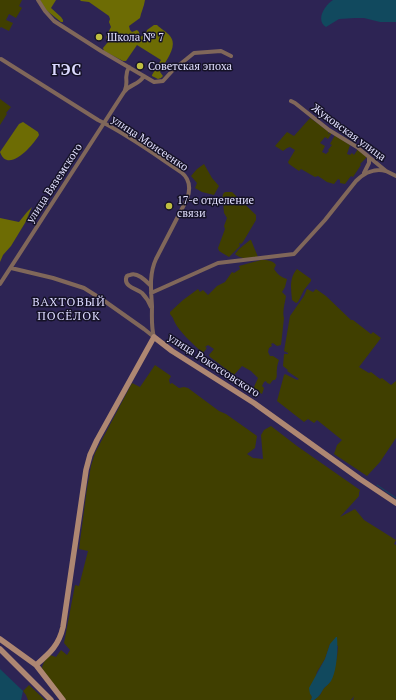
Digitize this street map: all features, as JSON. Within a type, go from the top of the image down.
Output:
[{"type":"street","points":[[38,0],[45,12],[54,21],[154,82],[163,81],[194,54],[221,51],[231,56]]},
{"type":"street","name":"улица Моисеенко","points":[[1,59],[126,136],[184,174],[187,179],[189,184],[187,198],[155,262],[152,272],[152,326],[154,337]]},
{"type":"street","points":[[124,92],[127,86],[126,74],[129,67]]},
{"type":"street","points":[[124,92],[129,87],[140,82],[144,76]]},
{"type":"street","points":[[126,80],[135,84]]},
{"type":"street","name":"улица Вяземского","points":[[0,284],[124,92]]},
{"type":"street","name":"Жуковская улица","points":[[291,101],[329,130],[357,147],[376,161],[386,171],[396,176]]},
{"type":"street","points":[[362,176],[370,163],[369,157]]},
{"type":"street","points":[[152,293],[218,263],[281,255],[293,255],[331,213],[356,181],[368,172],[381,170],[386,171]]},
{"type":"street","name":"улица Рокоссовского","points":[[10,268],[84,288],[115,308],[172,351],[254,403],[396,503]]},
{"type":"street","points":[[151,286],[134,274],[128,275],[126,278],[127,285],[142,294],[152,308]]},
{"type":"street","points":[[36,665],[56,645],[63,626],[83,489],[90,455],[103,428],[154,337]]},
{"type":"street","points":[[0,639],[36,665],[63,700]]},
{"type":"street","points":[[0,649],[52,700]]},
{"type":"shaded area","points":[[0,0],[22,0],[19,6],[22,8],[16,18],[9,14],[6,20],[13,23],[9,31],[1,27],[0,28]]},
{"type":"shaded area","points":[[40,0],[56,0],[51,8],[61,17],[63,22],[46,10]]},
{"type":"shaded area","points":[[80,0],[145,0],[140,18],[129,26],[132,32],[137,30],[139,32],[140,37],[146,34],[147,30],[154,25],[157,25],[170,36],[173,45],[172,50],[160,72],[163,76],[158,79],[152,76],[161,60],[137,45],[126,61],[123,61],[104,51],[103,48],[108,42],[106,37],[111,27],[109,16],[89,2]]},
{"type":"shaded area","points":[[0,99],[11,107],[0,125]]},
{"type":"shaded area","points":[[310,118],[329,131],[328,134],[331,132],[332,133],[328,139],[325,137],[320,143],[325,146],[322,152],[326,154],[329,151],[328,150],[332,145],[330,144],[335,135],[350,145],[347,154],[350,155],[352,153],[354,155],[358,149],[367,157],[360,164],[361,165],[353,177],[351,176],[345,184],[340,183],[340,180],[338,179],[334,184],[327,182],[318,176],[315,177],[301,169],[299,171],[288,162],[295,150],[290,147],[283,151],[275,146],[287,132],[294,136]]},
{"type":"shaded area","points":[[23,122],[38,132],[39,135],[21,156],[9,160],[4,158],[0,152],[19,124]]},
{"type":"shaded area","points":[[204,164],[212,178],[219,186],[214,195],[202,192],[195,188],[197,183],[191,176]]},
{"type":"shaded area","points":[[225,192],[232,192],[256,215],[256,220],[243,242],[241,244],[239,243],[240,246],[229,257],[219,251],[218,248],[225,229],[224,226],[227,218],[224,213],[222,199]]},
{"type":"shaded area","points":[[32,207],[25,223],[11,246],[3,255],[0,262],[0,218],[19,222]]},
{"type":"shaded area","points":[[250,240],[258,257],[243,258],[237,256],[235,254],[239,249]]},
{"type":"shaded area","points":[[261,260],[273,262],[276,265],[274,269],[277,273],[281,277],[287,279],[282,292],[286,296],[283,310],[284,318],[281,345],[277,346],[273,343],[271,344],[272,346],[269,348],[268,352],[270,356],[273,356],[279,360],[276,377],[270,384],[266,381],[264,382],[262,386],[264,388],[262,394],[253,389],[258,378],[251,371],[242,366],[234,375],[210,357],[209,355],[214,349],[208,345],[205,347],[207,348],[203,353],[195,346],[181,332],[170,314],[170,312],[183,300],[198,289],[200,292],[203,290],[208,295],[217,286],[225,282],[232,272],[234,273],[240,269],[239,266]]},
{"type":"shaded area","points":[[297,269],[311,279],[311,281],[296,303],[292,300],[291,284],[294,272]]},
{"type":"shaded area","points":[[307,289],[313,292],[316,289],[326,296],[351,320],[371,334],[373,332],[381,338],[359,367],[369,373],[371,372],[380,379],[382,378],[391,385],[396,381],[396,438],[380,462],[367,476],[334,454],[337,445],[342,440],[317,420],[314,423],[308,419],[304,422],[277,401],[285,374],[297,380],[299,379],[287,371],[288,370],[283,366],[284,354],[288,354],[284,351],[290,316]]},
{"type":"shaded area","points":[[155,365],[171,376],[169,380],[170,384],[172,383],[179,388],[188,388],[257,436],[255,448],[247,454],[253,458],[263,459],[261,435],[264,430],[271,426],[360,490],[359,496],[340,517],[355,509],[364,520],[396,540],[394,544],[396,545],[396,700],[353,700],[354,696],[351,700],[314,700],[330,682],[337,657],[338,646],[330,644],[325,659],[317,672],[311,700],[66,700],[43,672],[42,667],[44,662],[50,655],[56,657],[61,650],[67,655],[70,650],[64,643],[75,585],[79,586],[88,551],[79,549],[87,488],[95,453],[132,383],[140,387]]},
{"type":"shaded area","points":[[29,685],[45,700],[28,700],[23,691]]},
{"type":"water","points":[[333,0],[396,0],[396,22],[380,22],[364,18],[339,19],[326,27],[321,21],[322,13],[327,5]]},
{"type":"water","points":[[336,637],[337,653],[333,677],[319,696],[314,700],[311,700],[312,697],[309,688],[325,659],[330,644]]},
{"type":"water","points":[[0,669],[23,691],[21,700],[0,700]]},
{"type":"waterway","points":[[377,485],[396,498]]},
{"type":"place","name":"Школа № 7","points":[[99,37]]},
{"type":"place","name":"Советская эпоха","points":[[140,66]]},
{"type":"place","name":"17-е отделение связи","points":[[169,206]]},
{"type":"district","name":"ГЭС","points":[[67,69]]},
{"type":"district","name":"ВАХТОВЫЙ ПОСЁЛОК","points":[[69,308]]}]
